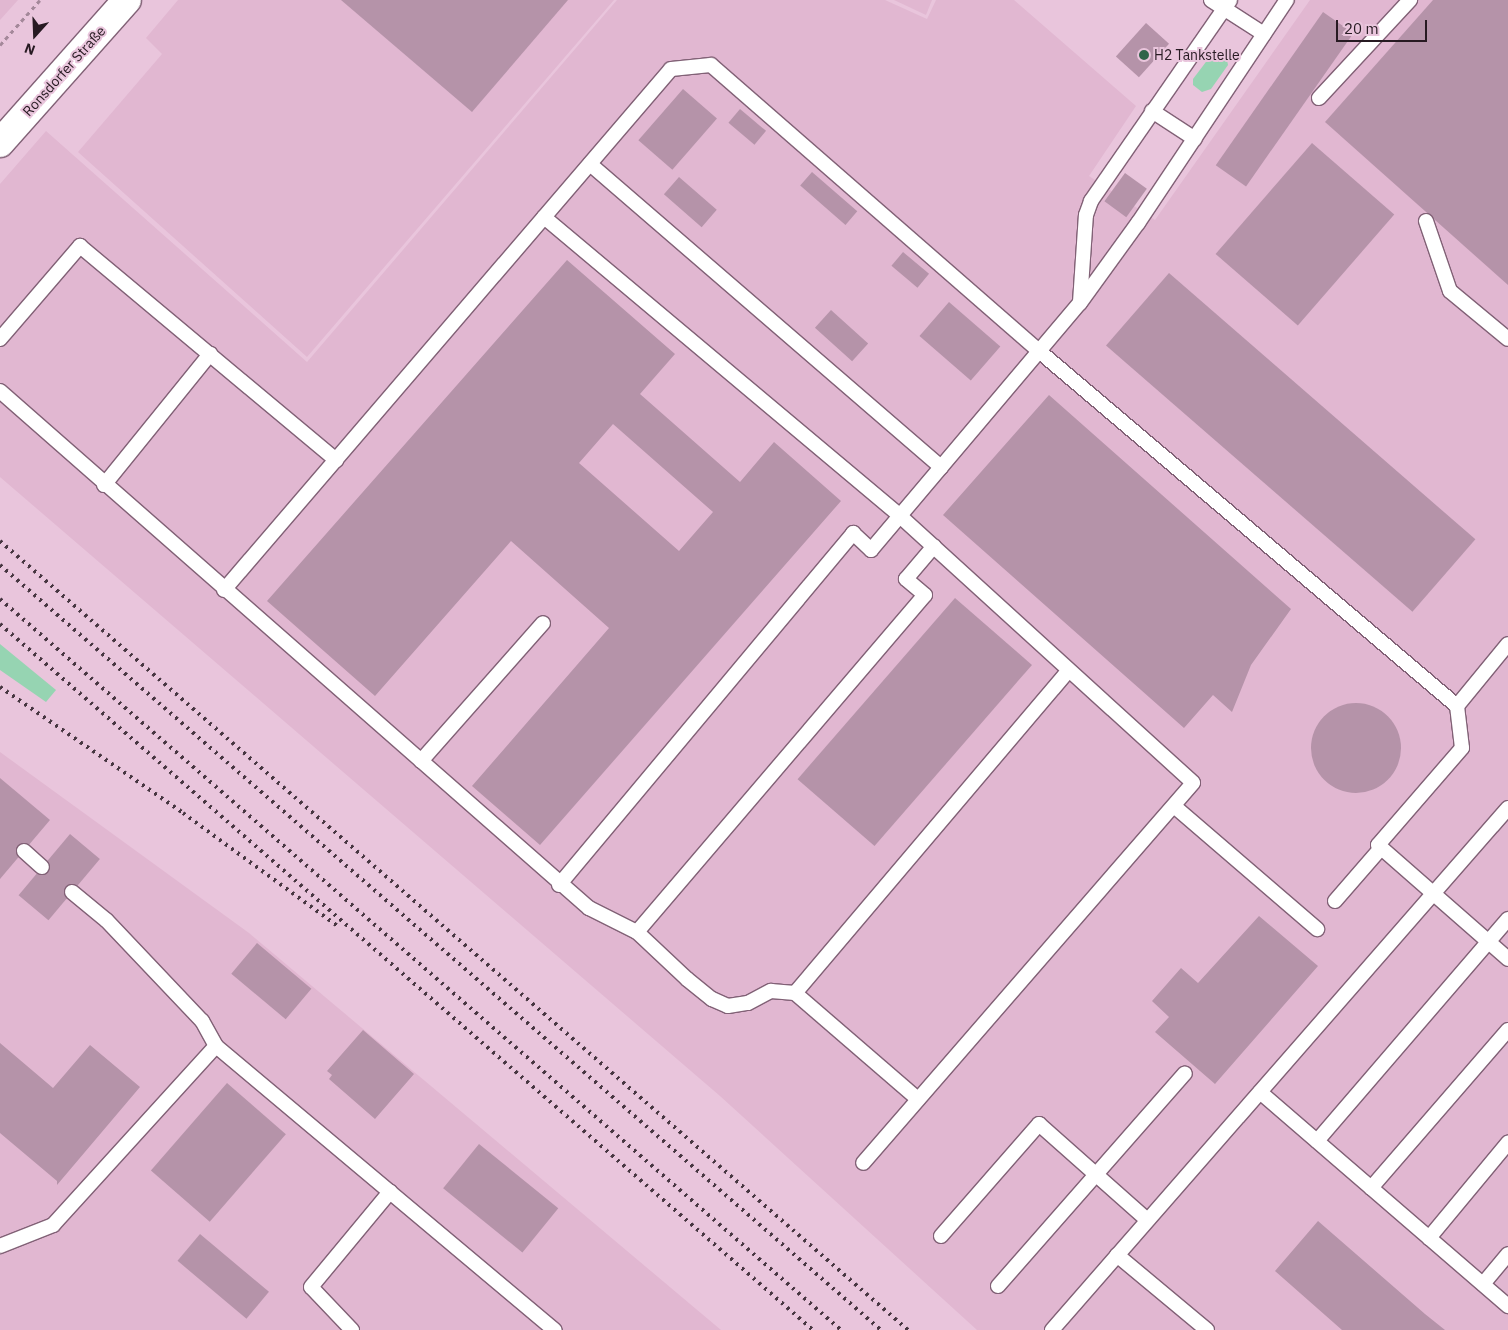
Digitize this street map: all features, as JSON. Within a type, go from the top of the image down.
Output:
[{"type":"main road","name":"Ronsdorfer Straße","points":[[0,143],[127,0]]},
{"type":"lane","points":[[1211,0],[1227,4],[1264,34]]},
{"type":"lane","points":[[559,885],[853,533],[871,550],[1080,303],[1195,139],[1287,0]]},
{"type":"lane","points":[[1319,98],[1410,0]]},
{"type":"lane","points":[[1080,303],[1086,215],[1091,201],[1227,4]]},
{"type":"lane","points":[[224,590],[671,69],[711,65],[1039,351],[1456,706],[1462,748],[1378,845],[1508,959]]},
{"type":"lane","points":[[1152,111],[1195,139]]},
{"type":"lane","points":[[590,164],[941,467]]},
{"type":"lane","points":[[544,217],[900,516],[1068,672],[1193,784],[862,1163]]},
{"type":"lane","points":[[1426,221],[1450,291],[1508,339]]},
{"type":"lane","points":[[0,338],[80,246],[336,460]]},
{"type":"lane","points":[[104,485],[210,354]]},
{"type":"lane","points":[[0,391],[104,485],[421,761],[559,885],[589,908],[637,932],[687,979],[712,999],[728,1006],[748,1003],[771,991],[795,993],[918,1099]]},
{"type":"lane","points":[[637,932],[924,595],[906,579],[934,546]]},
{"type":"lane","points":[[421,761],[543,623]]},
{"type":"lane","points":[[1456,706],[1508,644]]},
{"type":"lane","points":[[795,993],[1068,672]]},
{"type":"lane","points":[[1174,806],[1317,929]]},
{"type":"lane","points":[[1052,1330],[1508,808]]},
{"type":"lane","points":[[1335,901],[1381,848]]},
{"type":"lane","points":[[24,851],[42,866]]},
{"type":"lane","points":[[72,892],[106,920],[202,1022],[216,1046],[555,1330]]},
{"type":"lane","points":[[1317,1141],[1508,918]]},
{"type":"lane","points":[[1371,1188],[1508,1030]]},
{"type":"lane","points":[[0,1246],[53,1225],[216,1046]]},
{"type":"lane","points":[[998,1286],[1185,1073]]},
{"type":"lane","points":[[1260,1092],[1508,1306]]},
{"type":"lane","points":[[941,1236],[1039,1124],[1147,1220]]},
{"type":"lane","points":[[1429,1238],[1508,1143]]},
{"type":"lane","points":[[352,1330],[311,1287],[390,1192]]},
{"type":"lane","points":[[1483,1284],[1508,1254]]},
{"type":"lane","points":[[1117,1255],[1207,1330]]},
{"type":"path","points":[[0,45],[40,0]]},
{"type":"shaded area","points":[[0,0],[18,0],[0,20]]},
{"type":"shaded area","points":[[178,0],[614,0],[307,357],[78,152],[162,54],[146,38]]},
{"type":"shaded area","points":[[617,0],[885,0],[927,19],[936,0],[1014,0],[1136,106],[1089,176],[1155,220],[1310,0],[1508,0],[1508,1330],[977,1330],[720,1096],[0,477],[0,184],[46,131],[307,362]]},
{"type":"shaded area","points":[[894,0],[932,0],[926,15]]},
{"type":"shaded area","points":[[0,752],[249,933],[721,1330],[0,1330]]},
{"type":"green space","points":[[1215,50],[1226,55],[1228,65],[1211,89],[1202,92],[1193,85],[1193,79]]},
{"type":"green space","points":[[0,644],[56,690],[46,702],[0,670]]},
{"type":"building","points":[[341,0],[568,0],[472,112]]},
{"type":"building","points":[[1433,0],[1508,0],[1508,285],[1325,122]]},
{"type":"building","points":[[1323,12],[1353,33],[1246,186],[1216,165]]},
{"type":"building","points":[[1146,23],[1169,44],[1139,77],[1116,56]]},
{"type":"building","points":[[683,89],[717,119],[672,170],[638,140]]},
{"type":"building","points":[[740,109],[766,131],[754,145],[728,123]]},
{"type":"building","points":[[1312,143],[1394,215],[1298,325],[1216,254]]},
{"type":"building","points":[[812,172],[857,211],[845,225],[800,186]]},
{"type":"building","points":[[1125,173],[1147,189],[1126,217],[1104,201]]},
{"type":"building","points":[[679,177],[717,210],[702,227],[664,194]]},
{"type":"building","points":[[903,252],[929,274],[917,288],[891,266]]},
{"type":"building","points":[[567,260],[675,354],[640,394],[740,482],[774,442],[841,501],[540,845],[472,786],[609,628],[511,541],[375,696],[267,601]],"holes":[[[613,424],[713,512],[679,551],[579,463]]]},
{"type":"building","points":[[1169,273],[1475,539],[1412,612],[1106,345]]},
{"type":"building","points":[[949,302],[1000,347],[971,381],[919,336]]},
{"type":"building","points":[[831,310],[868,343],[852,361],[815,328]]},
{"type":"building","points":[[1049,395],[1291,609],[1251,665],[1232,712],[1213,695],[1184,728],[943,515]]},
{"type":"building","points":[[955,598],[1032,665],[875,846],[798,779]]},
{"type":"building","points":[[1356,703],[1373,707],[1388,716],[1397,731],[1401,748],[1397,765],[1388,780],[1373,789],[1356,793],[1339,789],[1324,780],[1315,765],[1311,748],[1315,731],[1324,716],[1339,707]]},
{"type":"building","points":[[0,778],[50,820],[0,879]]},
{"type":"building","points":[[70,834],[100,859],[48,920],[19,895]]},
{"type":"building","points":[[1259,916],[1318,966],[1215,1084],[1155,1032],[1169,1017],[1152,1001],[1181,968],[1198,983]]},
{"type":"building","points":[[257,943],[311,989],[286,1019],[231,974]]},
{"type":"building","points":[[363,1030],[414,1074],[375,1119],[329,1079],[332,1075],[327,1071]]},
{"type":"building","points":[[0,1043],[53,1088],[90,1045],[140,1087],[57,1185],[57,1181],[0,1133]]},
{"type":"building","points":[[227,1083],[286,1134],[210,1222],[151,1171]]},
{"type":"building","points":[[479,1144],[558,1208],[522,1252],[443,1188]]},
{"type":"building","points":[[1318,1221],[1445,1330],[1342,1330],[1275,1271]]},
{"type":"building","points":[[200,1234],[269,1292],[246,1319],[178,1261]]},
{"type":"railway","points":[[0,541],[908,1330]]},
{"type":"railway","points":[[0,565],[881,1330]]},
{"type":"railway","points":[[0,599],[841,1330]]},
{"type":"railway","points":[[0,624],[813,1330]]},
{"type":"railway","points":[[0,687],[183,813],[339,927]]},
{"type":"place","name":"H2 Tankstelle","points":[[1144,55]]}]
